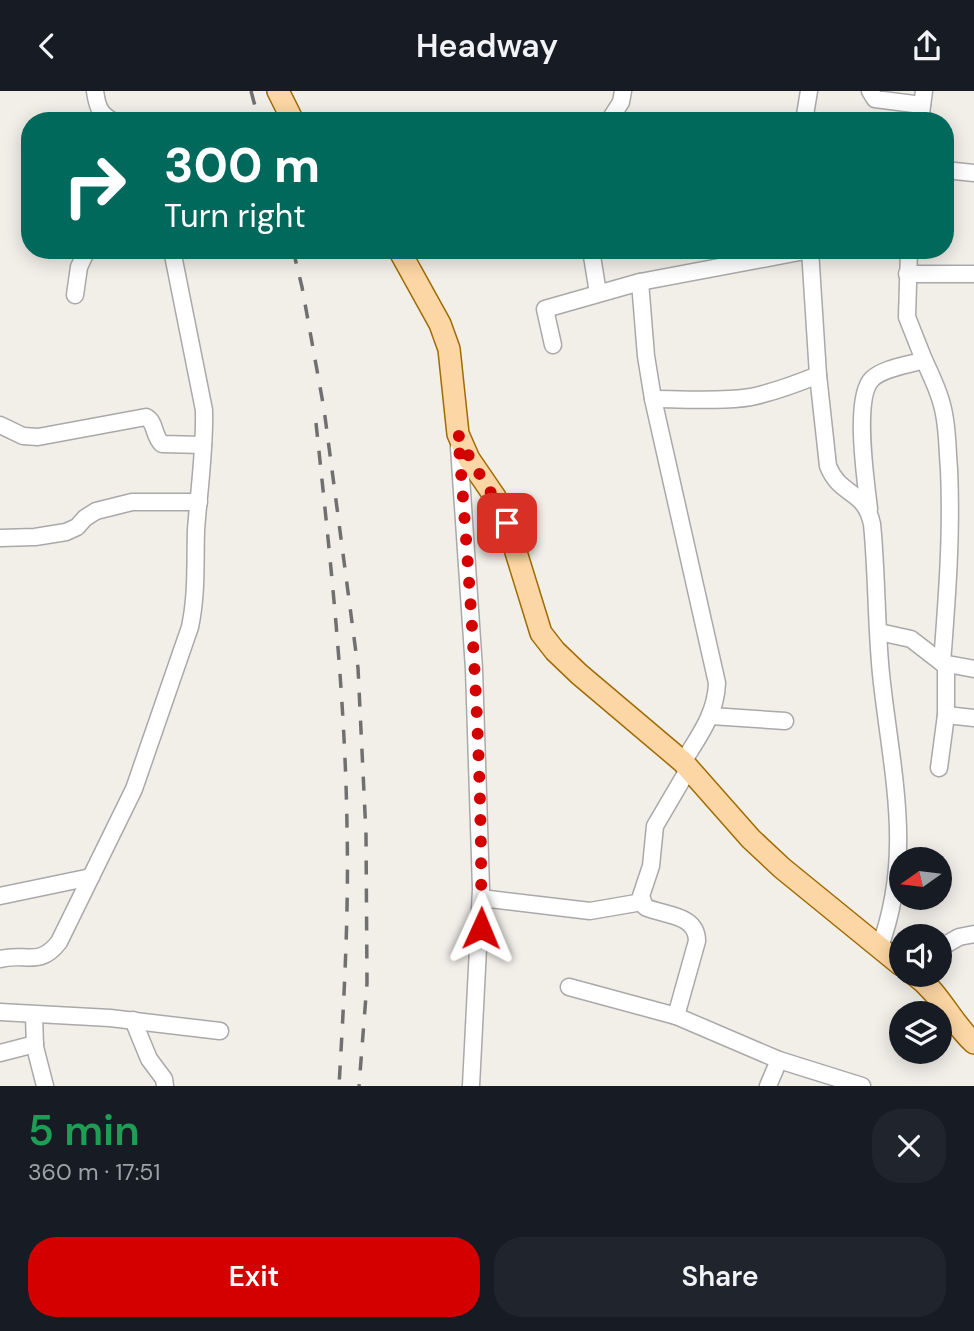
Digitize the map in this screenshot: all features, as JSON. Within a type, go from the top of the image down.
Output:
[{"type":"main road","points":[[278,91],[288,112]]},
{"type":"main road","points":[[404,259],[434,312],[449,349],[458,434],[469,459],[495,497],[507,523],[541,633],[579,674],[686,765],[766,853],[889,956]]},
{"type":"main road","points":[[929,987],[953,1021],[974,1043]]},
{"type":"street","points":[[95,91],[100,112]]},
{"type":"street","points":[[615,112],[623,91]]},
{"type":"street","points":[[806,112],[809,91]]},
{"type":"street","points":[[870,91],[875,99],[922,105]]},
{"type":"street","points":[[954,171],[974,173]]},
{"type":"street","points":[[75,295],[83,259]]},
{"type":"street","points":[[0,959],[31,959],[43,956],[52,951],[59,942],[134,789],[190,627],[195,602],[204,410],[174,259]]},
{"type":"street","points":[[592,259],[598,293]]},
{"type":"street","points":[[553,345],[545,309],[640,282],[762,259]]},
{"type":"street","points":[[811,259],[818,375],[828,466],[834,480],[861,499],[869,509]]},
{"type":"street","points":[[908,259],[907,317],[936,385],[943,407],[947,435],[951,511],[950,561],[944,663],[946,715],[939,768]]},
{"type":"street","points":[[907,274],[974,274]]},
{"type":"street","points":[[640,282],[646,356],[653,398],[717,683],[717,699],[711,716],[654,826],[651,866],[641,896],[642,902],[650,909],[689,921],[697,932],[697,941],[676,1016]]},
{"type":"street","points":[[879,949],[896,890],[898,801],[884,703],[874,544],[862,423],[867,386],[875,376],[924,361]]},
{"type":"street","points":[[653,398],[749,397],[791,386],[818,375]]},
{"type":"street","points":[[0,425],[23,436],[38,437],[146,417],[152,422],[155,434],[162,444],[203,445]]},
{"type":"street","points":[[458,434],[474,670],[481,898],[471,1086]]},
{"type":"street","points":[[0,538],[35,537],[66,532],[77,527],[85,517],[96,511],[121,504],[152,501],[199,502]]},
{"type":"street","points":[[879,632],[911,639],[944,663],[974,669]]},
{"type":"street","points":[[946,715],[974,718]]},
{"type":"street","points":[[711,716],[785,721]]},
{"type":"street","points":[[0,896],[91,877]]},
{"type":"street","points":[[481,898],[590,911],[642,902]]},
{"type":"street","points":[[952,941],[974,934]]},
{"type":"street","points":[[569,987],[676,1016],[779,1060],[862,1086]]},
{"type":"street","points":[[0,1012],[133,1020],[220,1031]]},
{"type":"street","points":[[34,1015],[35,1044],[46,1086]]},
{"type":"street","points":[[133,1020],[146,1052],[164,1079],[165,1086]]},
{"type":"street","points":[[0,1053],[35,1044]]},
{"type":"street","points":[[768,1086],[779,1060]]},
{"type":"railway","points":[[251,91],[257,112]]},
{"type":"railway","points":[[295,259],[324,409],[358,668],[366,834],[367,983],[359,1086]]},
{"type":"railway","points":[[316,423],[336,624],[346,775],[347,923],[339,1086]]},
{"type":"route","points":[[481,928],[480,811],[474,670],[458,434],[469,459],[495,497],[507,523]]}]
